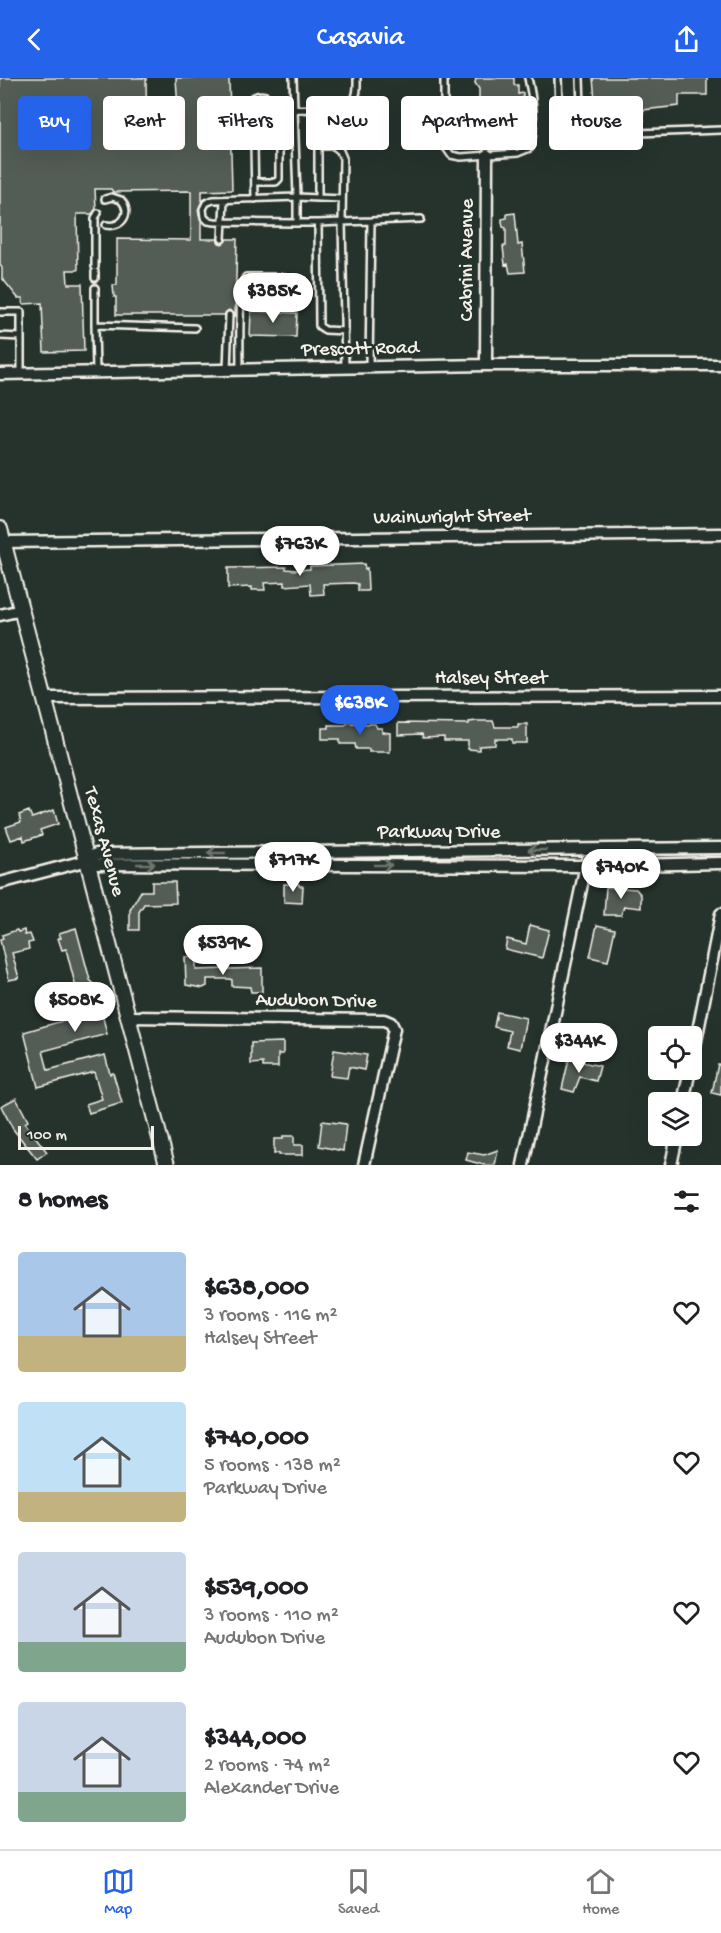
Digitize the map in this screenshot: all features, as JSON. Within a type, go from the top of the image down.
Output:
[{"type":"street","name":"Cabrini Avenue","points":[[486,365],[487,155]]},
{"type":"street","name":"Prescott Road","points":[[0,374],[486,365],[721,365]]},
{"type":"street","name":"Wainwright Street","points":[[2,536],[721,534]]},
{"type":"street","name":"Texas Avenue","points":[[2,536],[167,1165]]},
{"type":"street","points":[[0,615],[21,610]]},
{"type":"street","name":"Halsey Street","points":[[45,698],[721,696]]},
{"type":"street","name":"Parkway Drive","points":[[0,884],[88,860],[96,854],[721,848]]},
{"type":"street","points":[[523,1165],[589,850]]},
{"type":"street","name":"Parkway Drive","points":[[88,860],[97,864],[586,866],[721,863]]},
{"type":"street","points":[[699,1026],[721,914]]},
{"type":"street","name":"Audubon Drive","points":[[129,1017],[384,1020],[391,1023],[394,1029],[364,1165]]},
{"type":"street","points":[[671,1165],[675,1146]]},
{"type":"lane","points":[[293,78],[293,96]]},
{"type":"lane","points":[[294,109],[348,106],[354,100],[357,92],[357,78]]},
{"type":"lane","points":[[444,78],[444,145],[451,155],[461,157],[518,153],[530,147],[533,138],[528,78]]},
{"type":"lane","points":[[558,78],[559,96]]},
{"type":"lane","points":[[580,78],[581,96]]},
{"type":"lane","points":[[643,133],[721,130]]},
{"type":"lane","points":[[294,131],[297,222]]},
{"type":"lane","points":[[255,182],[276,182],[279,179],[277,140],[258,141],[254,146],[255,199]]},
{"type":"lane","points":[[318,150],[318,198]]},
{"type":"lane","points":[[339,150],[343,158],[345,368]]},
{"type":"lane","points":[[105,199],[112,197],[121,200],[127,212],[120,224],[106,225]]},
{"type":"lane","points":[[342,199],[224,200],[206,203],[203,209],[204,217],[208,221],[224,222],[318,223],[421,219]]},
{"type":"lane","points":[[223,238],[224,200]]},
{"type":"lane","points":[[95,272],[95,218],[98,216],[99,205]]},
{"type":"lane","points":[[369,367],[370,221]]},
{"type":"lane","points":[[318,223],[318,326],[325,330],[345,331]]},
{"type":"lane","points":[[240,370],[241,304],[242,281],[246,276],[283,277],[288,280],[290,300],[285,304],[241,304]]},
{"type":"lane","points":[[95,288],[96,372]]},
{"type":"lane","points":[[0,312],[21,312],[21,374]]},
{"type":"lane","points":[[227,316],[227,370]]},
{"type":"lane","points":[[95,324],[195,328]]},
{"type":"lane","points":[[0,336],[21,337]]},
{"type":"building","points":[[0,78],[146,78],[146,96],[103,96],[103,150],[185,150],[185,96],[177,96],[176,78],[229,78],[229,96],[197,96],[197,150],[231,150],[232,190],[202,191],[202,201],[198,210],[201,221],[201,239],[217,239],[222,244],[227,239],[237,239],[235,315],[229,310],[224,315],[116,315],[113,285],[117,285],[117,239],[191,240],[191,191],[113,192],[111,189],[95,189],[96,209],[92,214],[77,214],[78,270],[67,270],[68,284],[82,284],[84,351],[44,352],[42,303],[23,304],[23,298],[18,298],[2,278],[0,265]]},
{"type":"building","points":[[476,78],[514,78],[514,85],[518,85],[518,94],[523,93],[523,96],[479,96],[479,89],[475,83]]},
{"type":"building","points":[[593,78],[707,78],[707,95],[679,95],[679,106],[643,110],[643,96],[595,96]]},
{"type":"building","points":[[515,213],[518,245],[522,244],[525,272],[510,273],[508,264],[505,265],[503,246],[506,246],[506,228],[503,227],[502,219],[507,218],[507,214]]},
{"type":"building","points":[[251,311],[297,313],[296,337],[250,336]]},
{"type":"building","points":[[364,564],[365,569],[367,568],[368,591],[358,591],[358,584],[354,583],[323,584],[324,594],[311,595],[310,584],[285,586],[285,582],[264,583],[265,590],[252,590],[252,587],[228,588],[228,568],[286,567],[286,569],[296,570],[310,569],[310,566]]},
{"type":"building","points":[[493,721],[495,727],[518,727],[518,724],[527,724],[527,743],[512,743],[512,739],[495,739],[495,745],[479,746],[479,750],[468,749],[468,741],[444,741],[444,737],[423,738],[422,734],[398,735],[398,723],[469,724],[469,722]]},
{"type":"building","points":[[348,723],[375,724],[377,728],[382,728],[382,732],[390,733],[390,752],[369,752],[369,749],[356,749],[355,744],[340,744],[340,739],[322,739],[322,728]]},
{"type":"building","points":[[54,810],[58,824],[40,830],[42,835],[24,841],[23,836],[11,840],[6,827],[21,822],[19,815],[29,811],[32,818]]},
{"type":"building","points":[[152,882],[175,882],[176,903],[144,904],[139,912],[139,930],[130,930],[130,910],[141,891],[152,891]]},
{"type":"building","points":[[284,884],[303,886],[302,903],[284,902]]},
{"type":"building","points":[[606,887],[636,889],[641,895],[641,908],[624,906],[621,915],[604,915]]},
{"type":"building","points":[[530,925],[549,930],[542,958],[505,949],[507,939],[526,944]]},
{"type":"building","points":[[597,925],[615,929],[608,961],[590,957]]},
{"type":"building","points":[[76,928],[90,980],[95,985],[107,1034],[43,1051],[48,1070],[105,1055],[122,1103],[89,1113],[86,1104],[102,1099],[94,1072],[38,1087],[24,1032],[83,1015],[66,949],[62,950],[58,938],[61,938],[59,933]]},
{"type":"building","points":[[17,930],[18,932],[24,930],[25,935],[30,934],[33,942],[28,943],[29,949],[12,953],[19,978],[9,980],[0,940],[3,939],[2,935]]},
{"type":"building","points":[[185,957],[196,957],[196,970],[262,968],[262,992],[251,992],[250,987],[232,986],[230,979],[207,979],[207,986],[203,988],[186,985]]},
{"type":"building","points":[[497,1012],[526,1018],[520,1049],[507,1046],[510,1031],[494,1027]]},
{"type":"building","points":[[283,1042],[283,1054],[278,1054],[278,1067],[263,1067],[263,1063],[251,1064],[251,1043]]},
{"type":"building","points":[[334,1050],[367,1055],[364,1070],[349,1067],[347,1078],[330,1076]]},
{"type":"building","points":[[569,1059],[600,1066],[596,1081],[580,1077],[574,1092],[562,1089]]},
{"type":"building","points":[[718,1064],[721,1065],[721,1095],[712,1093]]},
{"type":"building","points":[[16,1098],[28,1121],[25,1123],[47,1152],[37,1159],[13,1129],[1,1106]]},
{"type":"building","points":[[322,1121],[346,1124],[343,1151],[319,1146]]},
{"type":"building","points":[[283,1136],[294,1136],[294,1145],[303,1145],[303,1155],[274,1154],[274,1139],[283,1139]]},
{"type":"building","points":[[498,1150],[495,1165],[484,1165],[466,1160],[468,1152],[484,1155]]}]
